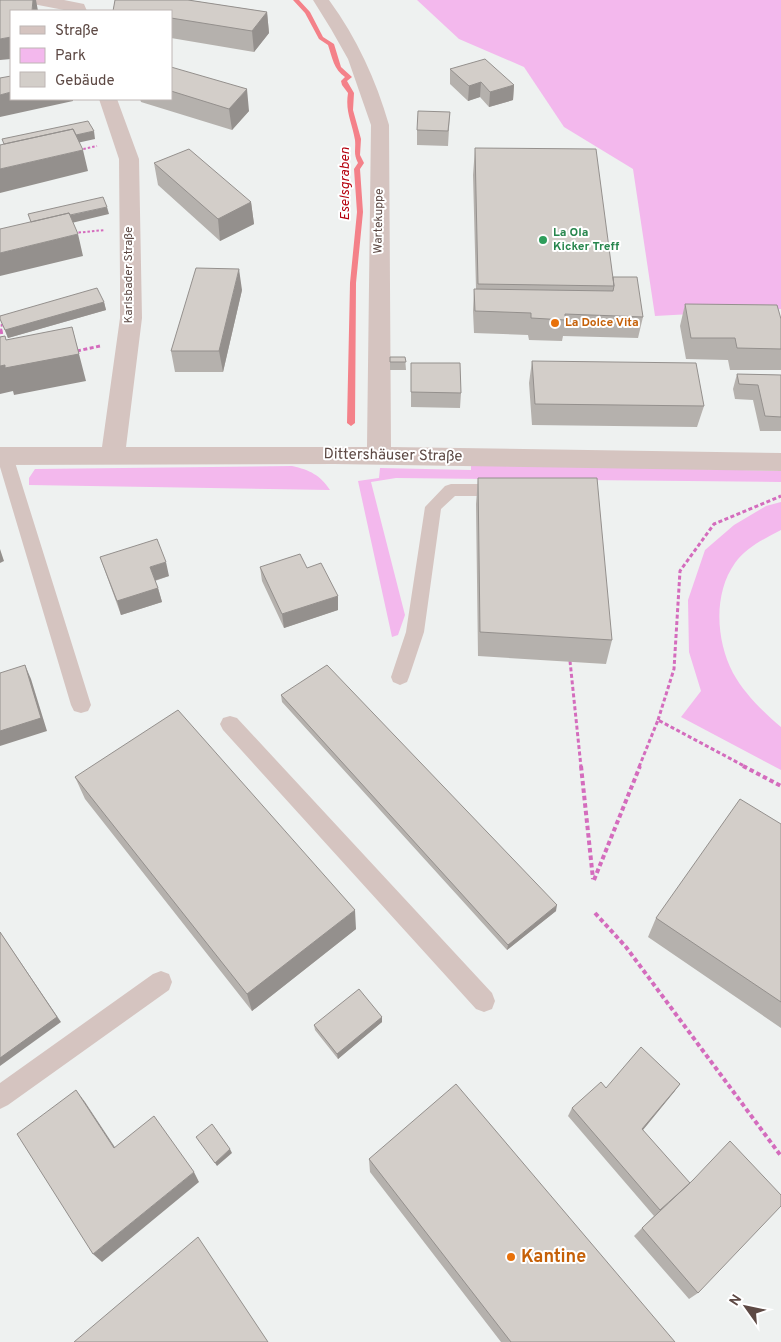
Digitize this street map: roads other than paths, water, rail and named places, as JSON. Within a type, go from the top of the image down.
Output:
[{"type":"street","points":[[39,0],[78,10]]},
{"type":"street","name":"Wartekuppe","points":[[321,0],[336,19],[373,96],[380,125],[379,456]]},
{"type":"street","name":"Karlsbader Straße","points":[[108,100],[129,159],[131,289],[128,340],[113,454]]},
{"type":"street","name":"Dittershäuser Straße","points":[[2,456],[113,454],[379,456],[781,462]]},
{"type":"lane","name":"Dittershäuser Straße","points":[[2,456],[81,706]]},
{"type":"lane","points":[[400,677],[415,632],[433,507],[451,490],[520,490]]},
{"type":"lane","points":[[230,724],[484,1002]]},
{"type":"lane","points":[[0,1097],[161,982]]},
{"type":"waterway","name":"Eselsgraben","points":[[296,0],[307,12],[321,38],[331,44],[338,67],[349,77],[344,81],[351,93],[349,102],[351,117],[358,139],[357,155],[361,163],[357,169],[360,212],[353,283],[351,423]]},
{"type":"waterway","name":"Eselsgraben","points":[[361,472],[362,478]]},
{"type":"place","name":"La Ola Kicker Treff","points":[[543,240]]},
{"type":"place","name":"La Dolce Vita","points":[[555,323]]},
{"type":"place","name":"Kantine","points":[[511,1257]]}]
